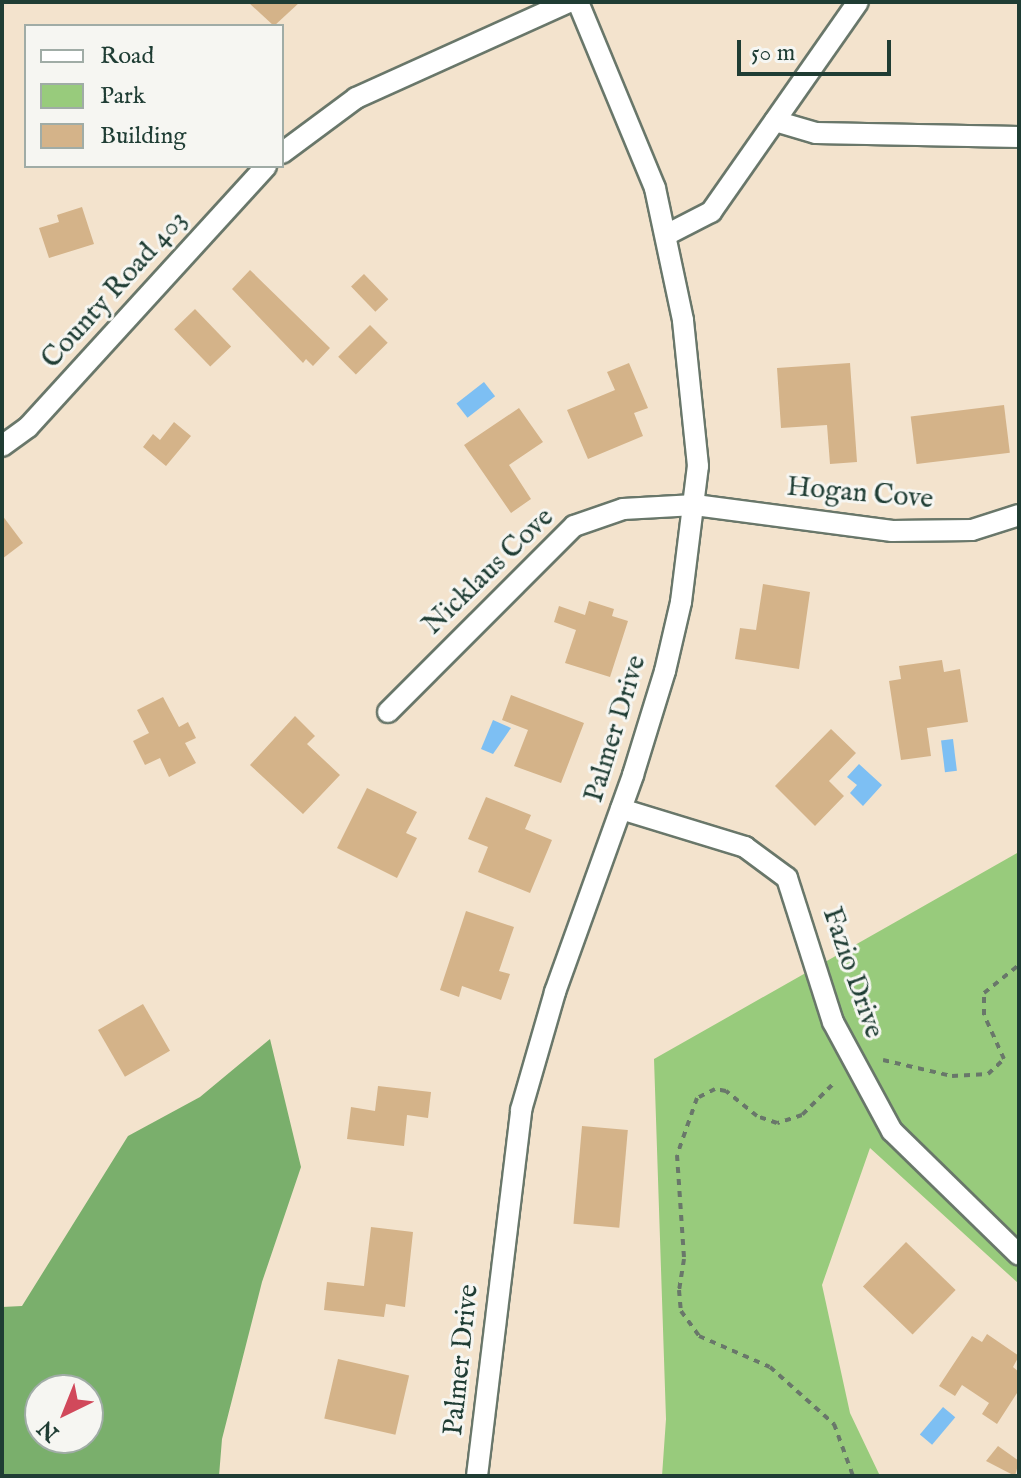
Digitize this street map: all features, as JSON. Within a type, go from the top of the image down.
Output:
[{"type":"street","points":[[284,152],[356,98],[569,2]]},
{"type":"street","name":"Palmer Drive","points":[[477,1476],[521,1110],[555,992],[621,809],[673,640],[695,505],[694,402],[666,235],[655,188],[578,2]]},
{"type":"street","points":[[666,235],[711,212],[858,2]]},
{"type":"street","points":[[775,121],[816,133],[1019,137]]},
{"type":"street","name":"County Road 403","points":[[2,446],[38,416],[264,168]]},
{"type":"street","name":"Hogan Cove","points":[[695,505],[892,531],[972,530],[1019,515]]},
{"type":"street","name":"Nicklaus Cove","points":[[388,712],[574,526],[623,509],[695,505]]},
{"type":"street","name":"Fazio Drive","points":[[621,809],[745,847],[787,878],[833,1022],[892,1131],[1019,1255]]},
{"type":"path","points":[[883,1060],[952,1076],[988,1074],[1004,1059],[984,1015],[984,993],[1019,965]]},
{"type":"path","points":[[832,1085],[802,1115],[777,1123],[757,1116],[726,1091],[715,1089],[697,1098],[677,1155],[684,1259],[679,1290],[681,1311],[699,1336],[770,1367],[834,1424],[853,1476]]},
{"type":"green space","points":[[1019,852],[1019,1284],[870,1148],[822,1285],[850,1413],[880,1476],[662,1476],[666,1419],[654,1059]]},
{"type":"green space","points":[[270,1039],[301,1167],[262,1282],[222,1439],[219,1476],[2,1476],[2,1307],[22,1306],[128,1136],[200,1097]]},
{"type":"water","points":[[484,382],[495,396],[468,418],[456,404]]},
{"type":"water","points":[[493,720],[511,728],[493,754],[481,749]]},
{"type":"water","points":[[953,739],[957,771],[945,772],[941,740]]},
{"type":"water","points":[[859,764],[882,785],[863,806],[850,793],[857,785],[847,777]]},
{"type":"water","points":[[943,1407],[955,1417],[932,1445],[920,1435]]},
{"type":"building","points":[[248,2],[300,2],[276,24],[272,24]]},
{"type":"building","points":[[82,207],[94,244],[49,258],[39,228],[59,222],[57,215]]},
{"type":"building","points":[[250,270],[330,348],[313,366],[306,359],[303,363],[232,289]]},
{"type":"building","points":[[364,274],[388,299],[375,312],[351,287]]},
{"type":"building","points":[[195,309],[231,346],[210,367],[174,329]]},
{"type":"building","points":[[370,325],[388,343],[356,374],[338,357]]},
{"type":"building","points":[[629,363],[648,408],[634,413],[643,436],[588,459],[567,410],[615,390],[607,372]]},
{"type":"building","points":[[850,363],[857,462],[830,464],[827,425],[781,428],[777,368]]},
{"type":"building","points":[[1004,405],[1010,453],[917,464],[911,416]]},
{"type":"building","points":[[519,408],[543,442],[509,465],[531,499],[511,513],[464,445]]},
{"type":"building","points":[[174,422],[191,436],[166,466],[143,447],[153,434],[160,440]]},
{"type":"building","points":[[2,515],[23,543],[2,559]]},
{"type":"building","points":[[763,584],[810,592],[799,669],[735,659],[740,628],[756,630]]},
{"type":"building","points":[[589,601],[614,609],[612,616],[628,621],[610,677],[565,663],[576,630],[554,622],[559,606],[585,615]]},
{"type":"building","points":[[942,660],[944,672],[960,669],[968,722],[927,728],[931,756],[901,760],[889,681],[901,679],[899,666]]},
{"type":"building","points":[[511,695],[584,723],[561,783],[514,766],[528,730],[502,720]]},
{"type":"building","points":[[163,697],[179,727],[188,722],[196,738],[185,743],[196,763],[169,777],[160,758],[145,765],[133,741],[149,733],[137,710]]},
{"type":"building","points":[[295,716],[315,736],[307,744],[340,775],[303,814],[250,765]]},
{"type":"building","points":[[831,729],[856,753],[829,781],[844,796],[815,826],[775,786]]},
{"type":"building","points":[[367,788],[417,812],[406,833],[417,838],[397,878],[337,848]]},
{"type":"building","points":[[486,797],[531,815],[525,829],[552,840],[530,893],[478,872],[488,847],[468,839]]},
{"type":"building","points":[[466,911],[514,927],[499,971],[510,974],[501,1000],[462,986],[459,997],[440,990]]},
{"type":"building","points":[[143,1004],[170,1051],[125,1077],[98,1030]]},
{"type":"building","points":[[378,1086],[431,1092],[428,1118],[407,1115],[404,1146],[347,1139],[351,1107],[375,1111]]},
{"type":"building","points":[[582,1126],[628,1130],[619,1228],[573,1224]]},
{"type":"building","points":[[371,1227],[413,1232],[405,1307],[386,1304],[384,1317],[324,1310],[327,1282],[364,1286]]},
{"type":"building","points":[[906,1242],[956,1290],[913,1335],[863,1287]]},
{"type":"building","points":[[987,1334],[1019,1356],[1013,1367],[1019,1372],[1019,1390],[997,1424],[982,1414],[989,1403],[962,1385],[955,1396],[939,1386],[972,1336],[982,1342]]},
{"type":"building","points":[[338,1359],[409,1375],[395,1435],[324,1418]]},
{"type":"building","points":[[998,1446],[1019,1461],[1015,1476],[986,1461]]}]
